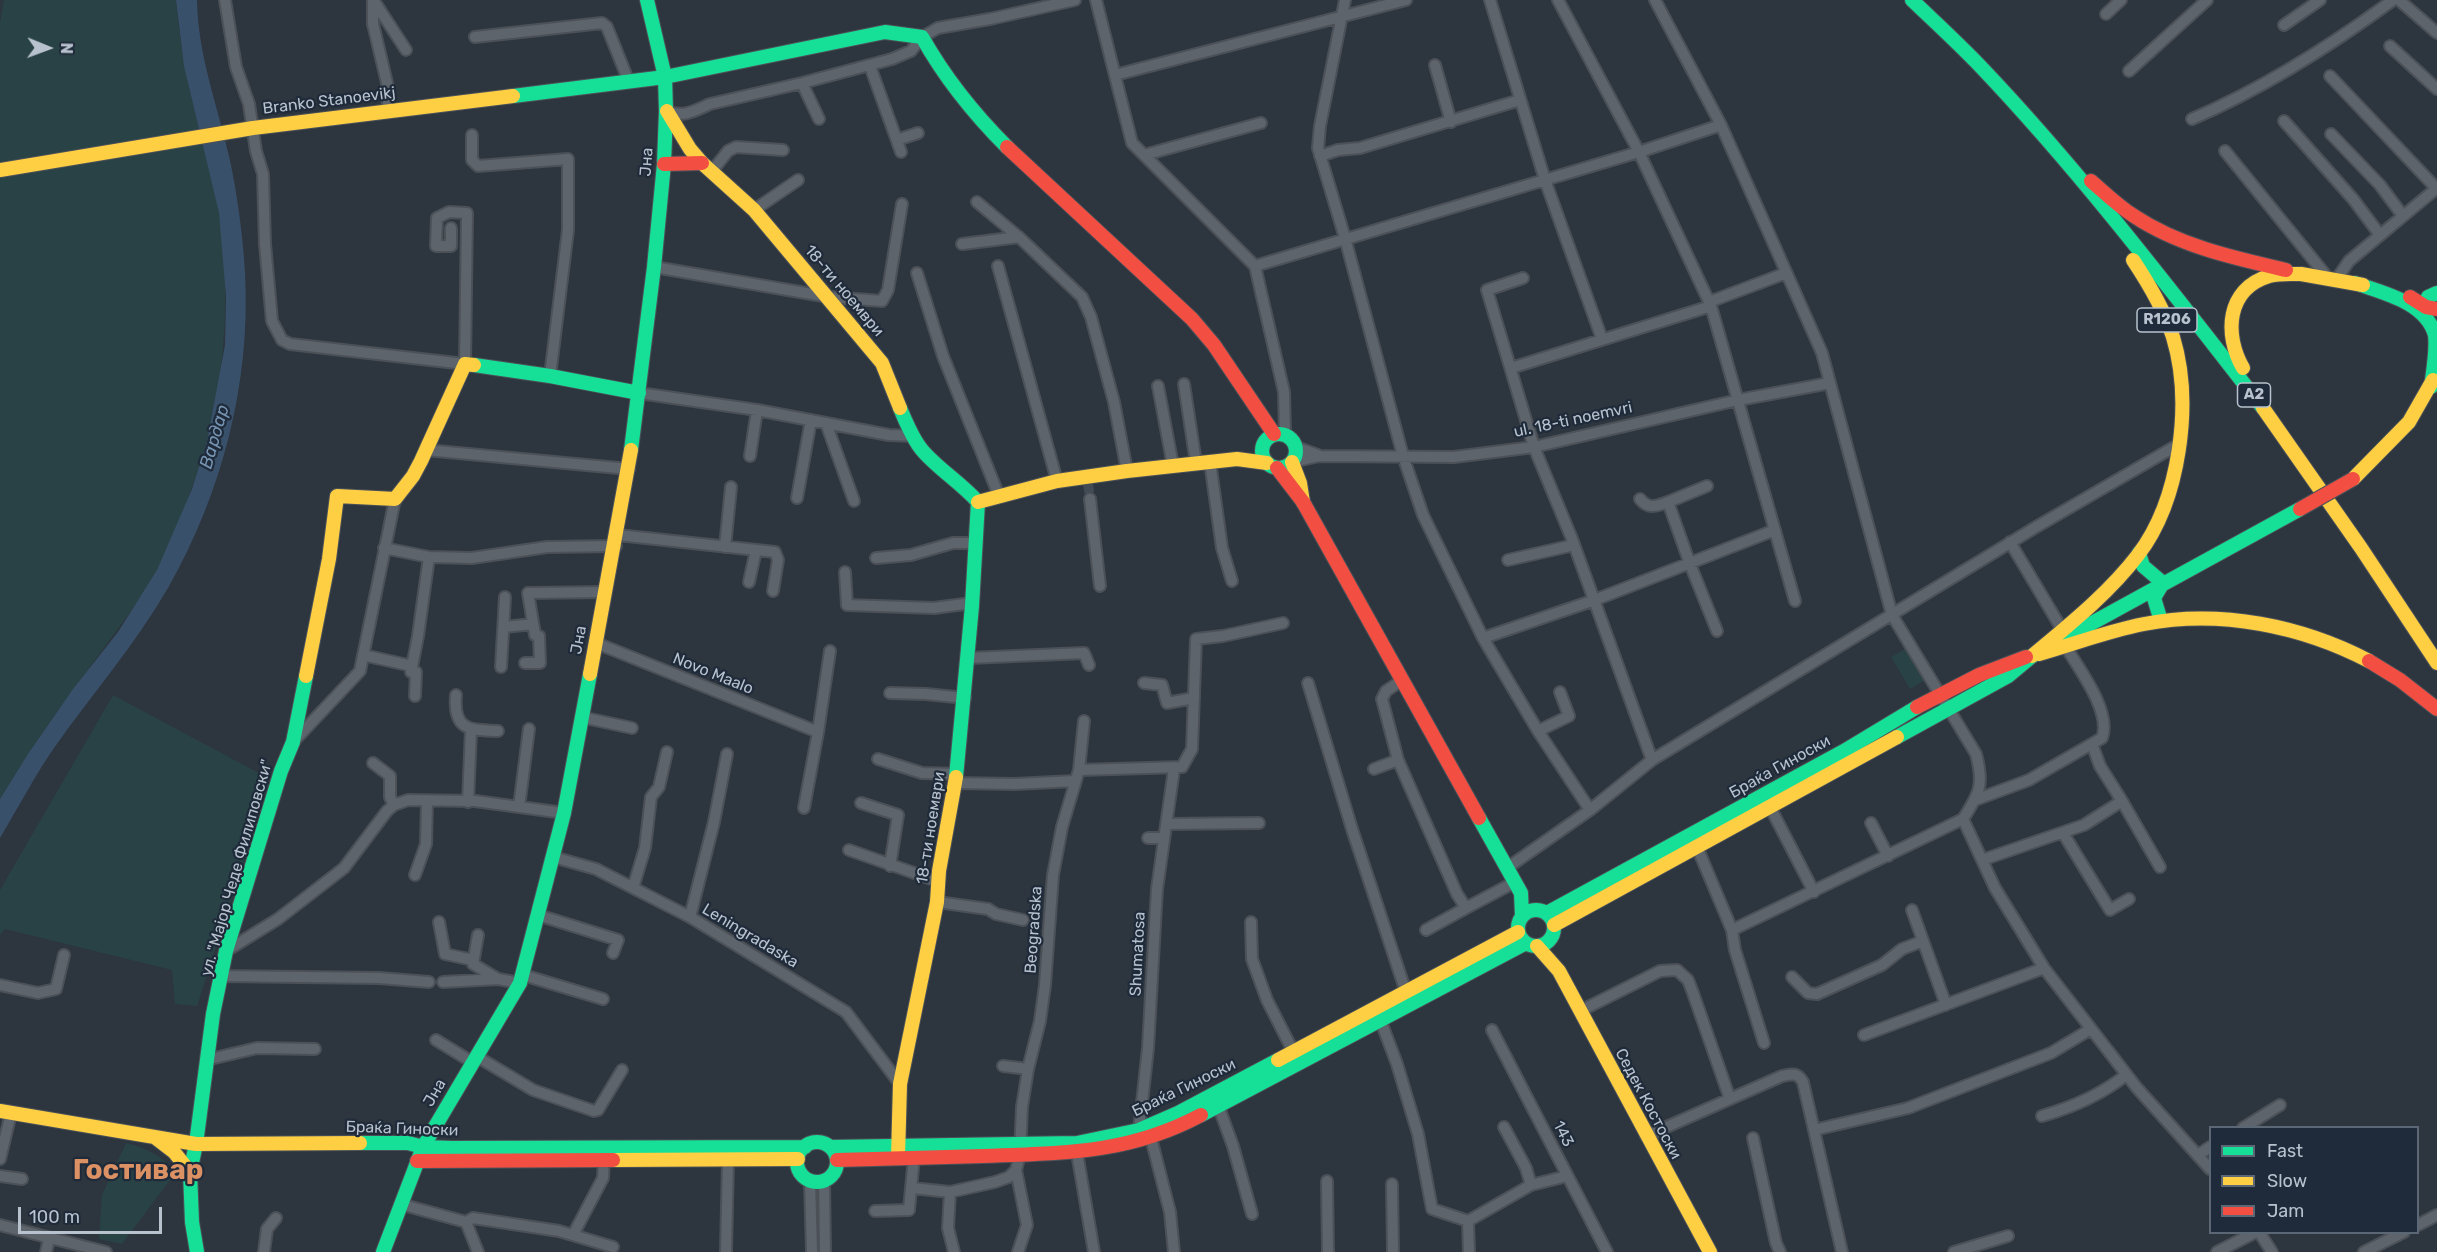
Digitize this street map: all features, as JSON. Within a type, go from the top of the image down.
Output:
[{"type":"street","points":[[225,0],[236,67],[249,104],[256,151],[263,174],[265,244],[272,321],[282,340],[290,344],[550,376],[639,393],[758,410],[889,435],[913,436]]},
{"type":"street","name":"Јна","points":[[384,1252],[423,1147],[522,979],[564,813],[629,469],[654,267],[664,164],[666,111],[664,77],[647,0]]},
{"type":"street","points":[[666,111],[676,115],[687,114],[710,104],[870,66],[911,51],[922,37],[938,28],[1075,0]]},
{"type":"street","points":[[1096,0],[1132,143],[1255,266],[1284,392],[1271,439],[1262,453],[1303,501],[1401,681],[1518,887],[1548,920],[1559,971]]},
{"type":"street","points":[[1345,0],[1320,126],[1318,148],[1403,456],[1423,515],[1483,638],[1538,731],[1590,810]]},
{"type":"street","points":[[1115,75],[1406,0]]},
{"type":"street","points":[[1490,0],[1545,180],[1602,339]]},
{"type":"street","points":[[1558,0],[1639,152],[1710,304],[1795,601]]},
{"type":"street","points":[[1655,0],[1721,124],[1817,342],[1892,615],[1976,754],[1981,773],[1981,784],[1975,800],[1963,819],[1732,930]]},
{"type":"street","name":"A2","points":[[1912,0],[1980,66],[2029,120],[2164,281],[2259,403],[2338,514],[2437,663]]},
{"type":"street","points":[[2106,14],[2121,0]]},
{"type":"street","points":[[2129,71],[2207,0]]},
{"type":"street","points":[[2284,25],[2320,0]]},
{"type":"street","points":[[2192,119],[2265,83],[2320,52],[2393,0]]},
{"type":"street","points":[[2399,0],[2437,33]]},
{"type":"street","points":[[373,1],[406,50]]},
{"type":"street","points":[[373,1],[373,24],[387,83],[388,111]]},
{"type":"street","points":[[475,37],[602,23],[607,27],[629,82]]},
{"type":"street","name":"Branko Stanoevikj","points":[[0,170],[238,130],[664,77],[885,32],[922,37]]},
{"type":"street","points":[[922,37],[935,62],[997,139],[1194,321],[1240,382],[1271,439]]},
{"type":"street","points":[[2390,46],[2437,89]]},
{"type":"street","points":[[1435,65],[1451,122]]},
{"type":"street","points":[[870,66],[901,152]]},
{"type":"street","points":[[2330,76],[2437,188],[2349,261],[2332,279]]},
{"type":"street","points":[[802,83],[819,119]]},
{"type":"street","points":[[1320,156],[1338,150],[1360,148],[1520,100]]},
{"type":"street","name":"18-ти ноември","points":[[666,111],[690,149],[754,210],[882,363],[913,436],[923,451],[964,486],[978,502],[969,658],[956,778],[937,881],[937,902],[900,1084],[898,1152]]},
{"type":"street","name":"R1206","points":[[2029,120],[2054,160],[2112,230],[2144,275],[2162,306],[2180,364],[2184,413],[2181,442],[2168,496],[2157,523],[2139,554],[2108,590],[2032,656]]},
{"type":"street","points":[[2284,122],[2353,199],[2380,235]]},
{"type":"street","points":[[1144,155],[1261,123]]},
{"type":"street","points":[[1255,266],[1639,152],[1721,124]]},
{"type":"street","points":[[897,140],[918,133]]},
{"type":"street","points":[[2331,134],[2380,185],[2403,216]]},
{"type":"street","points":[[472,135],[472,160],[478,166],[568,159],[568,230],[550,376]]},
{"type":"street","points":[[2048,143],[2137,218],[2173,237],[2211,251],[2301,274],[2355,283],[2411,298],[2426,307],[2437,309]]},
{"type":"street","points":[[664,164],[707,167],[736,147],[783,150]]},
{"type":"street","points":[[2225,152],[2332,279]]},
{"type":"street","points":[[754,210],[798,180]]},
{"type":"street","points":[[976,202],[1019,237],[1082,297],[1091,317],[1114,402],[1127,471]]},
{"type":"street","points":[[654,267],[829,297],[882,301],[886,297],[902,204]]},
{"type":"street","points":[[293,742],[360,671],[395,499],[413,477],[465,364],[467,213],[448,212],[437,218],[436,246],[451,246],[451,228]]},
{"type":"street","points":[[962,244],[1019,237]]},
{"type":"street","points":[[998,266],[1057,481]]},
{"type":"street","points":[[917,273],[943,356],[999,496]]},
{"type":"street","points":[[1511,368],[1710,304],[1786,273]]},
{"type":"street","points":[[2301,274],[2278,274],[2251,284],[2239,296],[2232,311],[2229,326],[2230,343],[2240,364],[2308,457],[2338,514]]},
{"type":"street","points":[[1523,278],[1487,290],[1534,447],[1574,544],[1592,601],[1652,760]]},
{"type":"street","points":[[2355,283],[2402,300],[2426,321],[2435,335],[2437,351],[2431,387]]},
{"type":"street","points":[[2411,298],[2434,296]]},
{"type":"street","points":[[2431,387],[2437,369]]},
{"type":"street","name":"ul. 18-ti noemvri","points":[[1292,462],[1319,456],[1454,457],[1534,447],[1738,400],[1830,383]]},
{"type":"street","points":[[1184,384],[1222,548],[1232,581]]},
{"type":"street","points":[[1158,386],[1173,466]]},
{"type":"street","name":"Браќа Гиноски","points":[[1548,920],[1697,847],[1770,807],[1945,702],[2001,664],[2032,656],[2352,479],[2409,422],[2431,387]]},
{"type":"street","points":[[750,456],[758,410]]},
{"type":"street","points":[[797,498],[811,420]]},
{"type":"street","points":[[826,423],[854,501]]},
{"type":"street","points":[[978,502],[1057,481],[1088,480],[1127,471],[1203,462],[1237,459],[1282,468],[1292,462],[1296,447],[1290,437],[1271,439],[1237,459]]},
{"type":"street","points":[[1507,868],[1590,810],[1652,760],[2010,542],[2181,442]]},
{"type":"street","name":"ul. 18-ti noemvri","points":[[1296,447],[1319,456]]},
{"type":"street","points":[[426,450],[629,469]]},
{"type":"street","points":[[1292,462],[1300,483],[1303,501]]},
{"type":"street","points":[[1640,500],[1645,506],[1652,507],[1707,486]]},
{"type":"street","points":[[725,547],[731,487]]},
{"type":"street","name":"ул. \"Мајор Чеде Филиповски\"","points":[[197,1252],[192,1222],[190,1172],[221,976],[226,951],[278,782],[293,742],[329,559],[337,496],[395,499]]},
{"type":"street","points":[[1090,499],[1100,586]]},
{"type":"street","points":[[1668,502],[1690,564],[1718,631]]},
{"type":"street","points":[[1483,638],[1592,601],[1775,530]]},
{"type":"street","points":[[384,548],[429,557],[472,558],[547,547],[617,541],[775,552],[778,560],[773,591]]},
{"type":"street","points":[[2010,542],[2063,631]]},
{"type":"street","points":[[876,558],[911,555],[953,543],[976,543]]},
{"type":"street","points":[[1508,561],[1574,544]]},
{"type":"street","points":[[749,582],[756,550]]},
{"type":"street","points":[[2139,554],[2143,566],[2163,583],[2154,598],[2161,621]]},
{"type":"street","points":[[415,696],[416,672],[411,672],[429,557]]},
{"type":"street","points":[[845,572],[847,605],[934,608],[972,603]]},
{"type":"street","points":[[525,663],[540,663],[539,636],[535,635],[528,593],[606,592]]},
{"type":"street","points":[[501,666],[505,597]]},
{"type":"street","points":[[2032,656],[2112,632],[2161,621],[2204,618],[2258,623],[2296,632],[2349,651],[2393,675],[2437,710]]},
{"type":"street","points":[[1079,770],[1182,767],[1192,749],[1196,639],[1223,636],[1282,623]]},
{"type":"street","points":[[504,627],[533,624]]},
{"type":"street","name":"Novo Maalo","points":[[596,643],[818,732]]},
{"type":"street","points":[[1975,800],[2029,780],[2102,738],[2106,726],[2100,706],[2066,647]]},
{"type":"street","points":[[804,808],[830,651]]},
{"type":"street","points":[[969,658],[1084,653],[1089,666]]},
{"type":"street","points":[[363,655],[412,666]]},
{"type":"street","points":[[1401,681],[1386,691],[1382,699],[1398,759],[1457,894],[1466,908]]},
{"type":"street","points":[[1308,682],[1352,830],[1406,992]]},
{"type":"street","points":[[1144,684],[1162,685],[1167,703],[1194,698]]},
{"type":"street","points":[[1538,731],[1569,716],[1560,692]]},
{"type":"street","points":[[890,693],[965,698]]},
{"type":"street","points":[[456,695],[455,708],[464,726],[471,730],[498,731]]},
{"type":"street","name":"Браќа Гиноски","points":[[1548,920],[1714,824],[1945,702]]},
{"type":"street","points":[[581,717],[632,728]]},
{"type":"street","name":"Beogradska","points":[[1020,1148],[1022,1107],[1045,985],[1053,875],[1062,827],[1079,770],[1084,721]]},
{"type":"street","points":[[519,807],[529,729]]},
{"type":"street","points":[[468,802],[471,730]]},
{"type":"street","points":[[2092,744],[2100,766],[2160,867]]},
{"type":"street","points":[[633,888],[645,848],[651,797],[659,787],[667,752]]},
{"type":"street","points":[[690,917],[714,822],[727,754]]},
{"type":"street","points":[[878,759],[922,773],[956,778],[1015,784],[1074,781]]},
{"type":"street","points":[[1374,769],[1398,759]]},
{"type":"street","points":[[373,763],[390,776],[390,797],[394,805]]},
{"type":"street","name":"Shumatosa","points":[[1144,1136],[1156,900],[1174,769]]},
{"type":"street","points":[[226,951],[278,919],[344,868],[394,805],[408,800],[468,802],[564,813]]},
{"type":"street","points":[[415,874],[426,844],[427,801]]},
{"type":"street","points":[[1982,860],[2084,825],[2122,801]]},
{"type":"street","points":[[861,803],[898,815],[890,866]]},
{"type":"street","points":[[1770,807],[1814,892]]},
{"type":"street","points":[[1963,819],[1995,888],[2044,968],[2126,1075],[2209,1167]]},
{"type":"street","points":[[1167,824],[1259,823]]},
{"type":"street","points":[[1871,823],[1888,856]]},
{"type":"street","points":[[2063,833],[2110,910],[2129,899]]},
{"type":"street","points":[[1148,838],[1164,838]]},
{"type":"street","points":[[1697,847],[1732,930],[1735,950],[1764,1042]]},
{"type":"street","points":[[849,850],[937,881]]},
{"type":"street","name":"Leningradaska","points":[[553,857],[596,869],[690,917],[846,1012],[900,1084]]},
{"type":"street","points":[[1426,930],[1466,908],[1518,887]]},
{"type":"street","points":[[1518,887],[1522,916],[1518,927],[1527,941],[1559,971]]},
{"type":"street","points":[[937,902],[988,909],[996,914],[1023,920]]},
{"type":"street","name":"Браќа Гиноски","points":[[1522,916],[1532,910],[1548,920]]},
{"type":"street","points":[[1912,910],[1946,1005]]},
{"type":"street","points":[[538,915],[618,940],[613,953]]},
{"type":"street","name":"Браќа Гиноски","points":[[417,1161],[728,1160],[801,1153],[817,1142],[830,1147],[898,1152],[914,1157],[1144,1136],[1178,1113],[1406,992],[1527,941],[1547,943],[1548,920]]},
{"type":"street","points":[[439,922],[445,954],[473,960]]},
{"type":"street","points":[[1251,922],[1252,959],[1267,1000],[1293,1051]]},
{"type":"street","points":[[478,935],[473,964],[498,979]]},
{"type":"street","name":"Браќа Гиноски","points":[[837,1160],[898,1152],[1020,1148],[1077,1153],[1182,1125],[1527,941]]},
{"type":"street","points":[[1792,977],[1808,993],[1817,994],[1882,965],[1902,949],[1923,941]]},
{"type":"street","points":[[0,985],[38,993],[56,989],[64,955]]},
{"type":"street","points":[[1864,1035],[2044,968]]},
{"type":"street","points":[[1580,1011],[1660,971],[1677,970],[1688,980],[1730,1099]]},
{"type":"street","name":"Седек Костоски","points":[[1559,971],[1646,1137],[1710,1252]]},
{"type":"street","points":[[221,976],[379,978],[429,982]]},
{"type":"street","points":[[443,982],[522,979],[603,999]]},
{"type":"street","points":[[1380,1019],[1418,1134],[1432,1209],[1468,1221],[1531,1185],[1567,1176]]},
{"type":"street","points":[[1814,1130],[1908,1108],[2051,1053],[2091,1029]]},
{"type":"street","name":"143","points":[[1492,1030],[1607,1252]]},
{"type":"street","points":[[436,1040],[533,1090],[594,1111],[598,1110],[622,1070]]},
{"type":"street","points":[[206,1060],[257,1048],[315,1049]]},
{"type":"street","points":[[1003,1066],[1028,1069]]},
{"type":"street","points":[[1646,1137],[1782,1076],[1799,1075],[1803,1082],[1842,1252]]},
{"type":"street","points":[[2042,1116],[2066,1109],[2095,1096],[2126,1075]]},
{"type":"street","points":[[1218,1105],[1233,1146],[1252,1214]]},
{"type":"street","points":[[2246,1126],[2280,1105]]},
{"type":"street","points":[[0,1159],[6,1112]]},
{"type":"street","name":"Браќа Гиноски","points":[[6,1112],[196,1144],[408,1143],[423,1147],[801,1153]]},
{"type":"street","points":[[1503,1127],[1526,1168],[1531,1185]]},
{"type":"street","points":[[1144,1136],[1170,1212],[1174,1252]]},
{"type":"street","points":[[154,1137],[174,1152],[190,1172]]},
{"type":"street","points":[[1753,1138],[1780,1252]]},
{"type":"street","points":[[817,1181],[834,1173],[837,1160],[830,1147]]},
{"type":"street","points":[[1018,1252],[1027,1225],[1017,1170],[1020,1148]]},
{"type":"street","points":[[2198,1155],[2209,1148]]},
{"type":"street","points":[[801,1153],[800,1172],[817,1181]]},
{"type":"street","points":[[1077,1153],[1094,1252]]},
{"type":"street","points":[[875,1211],[909,1210],[914,1157]]},
{"type":"street","points":[[573,1235],[603,1178],[604,1159]]},
{"type":"street","points":[[726,1252],[728,1160]]},
{"type":"street","points":[[912,1188],[950,1192],[995,1182],[1009,1177],[1017,1170]]},
{"type":"street","points":[[0,1176],[22,1179]]},
{"type":"street","points":[[812,1252],[817,1181]]},
{"type":"street","points":[[817,1181],[825,1252]]},
{"type":"street","points":[[1327,1182],[1328,1252]]},
{"type":"street","points":[[1392,1184],[1393,1252]]},
{"type":"street","points":[[950,1192],[948,1228],[954,1252]]},
{"type":"street","points":[[400,1204],[466,1222],[472,1218],[559,1231],[614,1246]]},
{"type":"street","points":[[2419,1224],[2437,1215]]},
{"type":"street","points":[[264,1252],[267,1229],[276,1218]]},
{"type":"street","points":[[1468,1221],[1468,1252]]},
{"type":"street","points":[[466,1222],[478,1252]]},
{"type":"street","points":[[0,1225],[106,1252]]},
{"type":"street","points":[[2217,1252],[2256,1234]]},
{"type":"street","points":[[2259,1234],[2272,1252]]},
{"type":"street","points":[[2364,1252],[2399,1234]]},
{"type":"street","points":[[1954,1252],[2008,1236]]},
{"type":"street","points":[[46,1252],[49,1239]]},
{"type":"green space","points":[[4,0],[176,0],[187,77],[219,213],[225,290],[221,366],[207,441],[196,477],[170,543],[156,572],[136,603],[26,757],[0,799],[0,23]]},
{"type":"green space","points":[[1909,647],[1927,679],[1910,689],[1891,657]]},
{"type":"green space","points":[[113,695],[270,779],[197,1006],[175,1004],[172,970],[5,929],[0,935],[0,890]]},
{"type":"green space","points":[[126,1143],[154,1153],[176,1172],[122,1244],[99,1239],[102,1195]]},
{"type":"water","name":"Вардар","points":[[176,0],[197,0],[205,63],[231,165],[238,205],[244,259],[246,314],[238,396],[218,476],[204,514],[168,588],[127,649],[54,748],[0,838],[0,799],[73,689],[118,632],[157,570],[192,489],[207,441],[225,345],[226,297],[219,213],[184,66]]},
{"type":"tunnel","points":[[1088,483],[1090,499]]},
{"type":"traffic: fast","points":[[631,450],[654,267],[664,164],[666,111],[665,77],[647,0]]},
{"type":"traffic: fast","points":[[1912,0],[1956,41],[2055,148],[2263,408]]},
{"type":"traffic: fast","points":[[513,96],[665,77],[885,32],[922,37],[940,67],[961,95],[1007,147]]},
{"type":"traffic: fast","points":[[2355,283],[2402,300],[2423,314],[2435,335],[2431,387]]},
{"type":"traffic: fast","points":[[2428,297],[2437,293]]},
{"type":"traffic: fast","points":[[474,365],[550,376],[639,393]]},
{"type":"traffic: fast","points":[[900,408],[912,435],[922,450],[978,502],[972,606],[956,777]]},
{"type":"traffic: fast","points":[[1279,434],[1291,439],[1296,451],[1291,463],[1279,468],[1267,463],[1262,451],[1267,439],[1279,434]]},
{"type":"traffic: fast","points":[[1897,737],[2008,676],[2032,656],[2300,509]]},
{"type":"traffic: fast","points":[[2139,553],[2143,566],[2163,583]]},
{"type":"traffic: fast","points":[[2161,621],[2154,598],[2163,583]]},
{"type":"traffic: fast","points":[[383,1252],[423,1147],[520,983],[564,813],[590,674]]},
{"type":"traffic: fast","points":[[197,1252],[192,1222],[190,1172],[196,1144],[213,1014],[226,951],[281,771],[293,742],[306,676]]},
{"type":"traffic: fast","points":[[1547,913],[1844,751],[1917,707]]},
{"type":"traffic: fast","points":[[1479,818],[1521,893],[1522,916]]},
{"type":"traffic: fast","points":[[1536,910],[1549,915],[1554,928],[1549,941],[1536,946],[1523,941],[1518,928],[1523,915],[1536,910]]},
{"type":"traffic: fast","points":[[1201,1115],[1526,943]]},
{"type":"traffic: fast","points":[[830,1147],[1077,1143],[1139,1130],[1178,1113],[1278,1060]]},
{"type":"traffic: fast","points":[[817,1142],[831,1148],[837,1162],[831,1176],[817,1182],[803,1176],[797,1162],[803,1148],[817,1142]]},
{"type":"traffic: fast","points":[[360,1143],[408,1143],[423,1147],[452,1148],[805,1147]]},
{"type":"traffic: slow","points":[[0,170],[253,128],[513,96]]},
{"type":"traffic: slow","points":[[667,111],[690,149],[702,163],[754,210],[882,363],[900,408]]},
{"type":"traffic: slow","points":[[2032,656],[2101,596],[2138,555],[2152,533],[2164,507],[2173,479],[2182,420],[2179,363],[2173,337],[2165,317],[2133,260]]},
{"type":"traffic: slow","points":[[2301,274],[2363,285]]},
{"type":"traffic: slow","points":[[2243,368],[2233,342],[2233,314],[2237,302],[2244,291],[2255,282],[2269,276],[2301,274]]},
{"type":"traffic: slow","points":[[306,676],[329,559],[337,496],[395,499],[413,476],[421,461],[465,364],[474,365]]},
{"type":"traffic: slow","points":[[2353,479],[2409,422],[2433,380]]},
{"type":"traffic: slow","points":[[2263,408],[2361,548],[2437,663]]},
{"type":"traffic: slow","points":[[590,674],[631,450]]},
{"type":"traffic: slow","points":[[978,502],[1057,481],[1127,471],[1237,459],[1267,463]]},
{"type":"traffic: slow","points":[[1292,462],[1300,483],[1303,502]]},
{"type":"traffic: slow","points":[[2039,654],[2144,624],[2202,619],[2231,620],[2288,630],[2316,638],[2369,661]]},
{"type":"traffic: slow","points":[[1554,925],[1897,737]]},
{"type":"traffic: slow","points":[[898,1157],[900,1084],[937,902],[939,871],[956,777]]},
{"type":"traffic: slow","points":[[1278,1060],[1518,932]]},
{"type":"traffic: slow","points":[[1537,946],[1559,971],[1710,1252]]},
{"type":"traffic: slow","points":[[0,1111],[196,1144],[360,1143]]},
{"type":"traffic: slow","points":[[157,1139],[174,1152],[190,1172]]},
{"type":"traffic: slow","points":[[613,1160],[798,1159]]},
{"type":"traffic: jam","points":[[1007,147],[1192,319],[1214,345],[1274,434]]},
{"type":"traffic: jam","points":[[664,164],[702,163]]},
{"type":"traffic: jam","points":[[2091,181],[2128,212],[2169,235],[2227,256],[2286,270]]},
{"type":"traffic: jam","points":[[2410,297],[2426,307],[2437,309]]},
{"type":"traffic: jam","points":[[1277,468],[1303,502],[1479,818]]},
{"type":"traffic: jam","points":[[2300,509],[2353,479]]},
{"type":"traffic: jam","points":[[1917,707],[1979,675],[2026,657]]},
{"type":"traffic: jam","points":[[2369,661],[2400,680],[2437,709]]},
{"type":"traffic: jam","points":[[837,1160],[1041,1154],[1095,1149],[1147,1137],[1174,1128],[1201,1115]]},
{"type":"traffic: jam","points":[[417,1161],[613,1160]]},
{"type":"district","name":"Гостивар","points":[[138,1171]]}]
